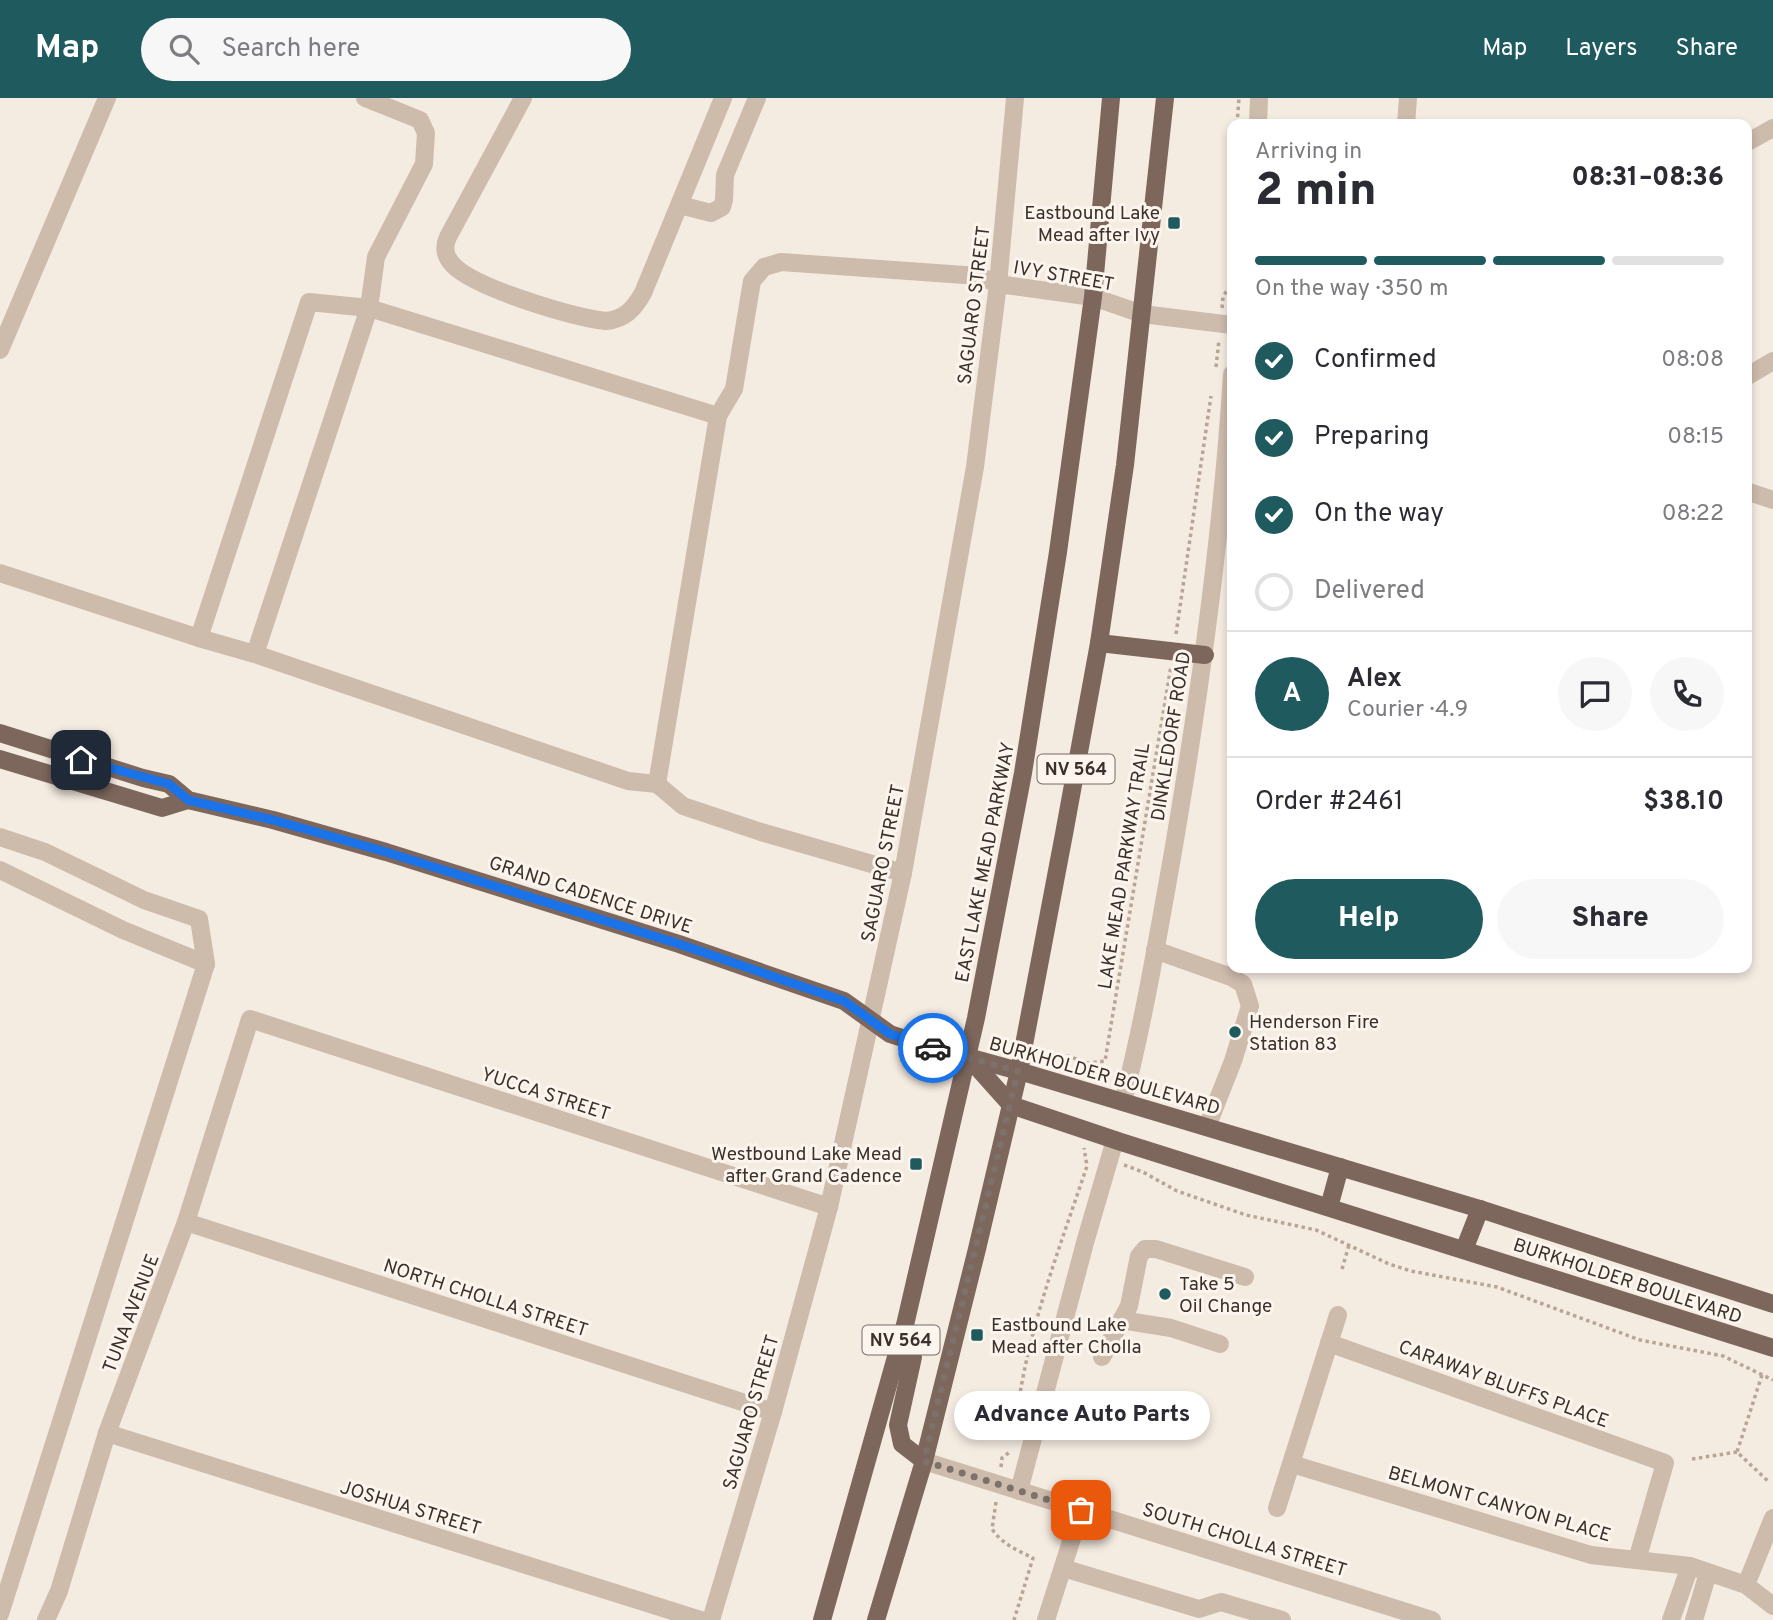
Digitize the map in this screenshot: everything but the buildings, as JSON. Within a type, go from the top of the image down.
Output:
[{"type":"main road","name":"EAST LAKE MEAD PARKWAY","points":[[822,1620],[905,1325],[954,1110],[969,1058],[1023,774],[1058,552],[1093,298],[1111,98]]},
{"type":"main road","name":"NV 564","points":[[876,1620],[924,1461],[1018,1071],[1098,643],[1125,465],[1165,98]]},
{"type":"main road","points":[[1098,643],[1205,655]]},
{"type":"main road","name":"GRAND CADENCE DRIVE","points":[[0,733],[130,775],[169,784],[188,800],[273,820],[386,852],[679,944],[844,1001],[890,1034],[969,1058]]},
{"type":"main road","name":"GRAND CADENCE DRIVE","points":[[0,759],[162,808],[188,800]]},
{"type":"main road","name":"BURKHOLDER BOULEVARD","points":[[969,1058],[1480,1209],[1773,1304]]},
{"type":"main road","name":"BURKHOLDER BOULEVARD","points":[[969,1058],[1011,1105],[1773,1348]]},
{"type":"main road","points":[[1329,1207],[1340,1167]]},
{"type":"main road","points":[[1464,1250],[1480,1209]]},
{"type":"main road","points":[[905,1325],[913,1357],[898,1425],[902,1444],[924,1461]]},
{"type":"street","points":[[0,350],[107,98]]},
{"type":"street","points":[[256,654],[369,308],[376,257],[424,164],[426,133],[420,120],[365,98]]},
{"type":"street","points":[[523,98],[444,245],[449,261],[465,274],[500,292],[597,320],[622,318],[637,303],[723,98]]},
{"type":"street","points":[[680,205],[711,213],[722,207],[724,175],[757,98]]},
{"type":"street","name":"SAGUARO STREET","points":[[711,1620],[773,1412],[829,1207],[903,873],[975,467],[998,284],[1015,98]]},
{"type":"street","points":[[1258,119],[1259,98]]},
{"type":"street","points":[[1406,119],[1408,98]]},
{"type":"street","points":[[1752,140],[1773,128]]},
{"type":"street","name":"IVY STREET","points":[[718,416],[734,389],[752,281],[764,267],[781,262],[979,275],[998,284],[1093,298],[1142,314],[1226,325]]},
{"type":"street","points":[[199,638],[309,302],[369,308],[718,416],[657,784]]},
{"type":"street","points":[[1752,373],[1773,361]]},
{"type":"street","name":"DINKLEDORF ROAD","points":[[1223,375],[1227,428]]},
{"type":"street","name":"DINKLEDORF ROAD","points":[[1123,1102],[1155,950],[1205,655],[1227,471]]},
{"type":"street","points":[[1752,493],[1773,500]]},
{"type":"street","points":[[0,573],[256,654],[628,781],[657,784],[683,806],[761,832],[903,873]]},
{"type":"street","points":[[0,837],[45,852],[145,900],[199,919],[206,964],[0,1614]]},
{"type":"street","points":[[0,870],[124,930],[206,964]]},
{"type":"street","points":[[1155,950],[1231,977],[1243,984],[1250,1006],[1233,1061],[1207,1127]]},
{"type":"street","name":"YUCCA STREET","points":[[250,1018],[829,1207]]},
{"type":"street","name":"TUNA AVENUE","points":[[46,1620],[59,1591],[107,1433],[186,1222],[250,1018]]},
{"type":"street","points":[[1019,1491],[1115,1140]]},
{"type":"street","name":"NORTH CHOLLA STREET","points":[[186,1222],[773,1412]]},
{"type":"street","points":[[1102,1357],[1129,1306],[1139,1256],[1145,1249],[1156,1249],[1244,1277]]},
{"type":"street","points":[[1277,1508],[1338,1315]]},
{"type":"street","points":[[1121,1320],[1171,1328],[1220,1344]]},
{"type":"street","name":"CARAWAY BLUFFS PLACE","points":[[1329,1343],[1665,1463],[1637,1560]]},
{"type":"street","name":"JOSHUA STREET","points":[[107,1433],[701,1620]]},
{"type":"street","name":"SOUTH CHOLLA STREET","points":[[924,1461],[1432,1620]]},
{"type":"street","name":"BELMONT CANYON PLACE","points":[[1292,1464],[1591,1555],[1690,1566],[1746,1585],[1773,1606]]},
{"type":"street","points":[[1046,1620],[1081,1510]]},
{"type":"street","points":[[1746,1585],[1773,1518]]},
{"type":"street","points":[[1677,1618],[1690,1566]]},
{"type":"street","points":[[1063,1568],[1199,1609],[1221,1602],[1282,1620]]},
{"type":"street","points":[[1694,1620],[1708,1573]]},
{"type":"path","points":[[1237,119],[1239,98]]},
{"type":"path","points":[[1223,375],[1226,325],[1223,298],[1227,291]]},
{"type":"path","points":[[1176,634],[1212,390]]},
{"type":"path","name":"LAKE MEAD PARKWAY TRAIL","points":[[1065,1055],[1088,1063],[1106,1062],[1169,676]]},
{"type":"path","points":[[1110,1159],[1143,1172],[1177,1191],[1246,1215],[1316,1230],[1389,1264],[1411,1271],[1497,1287],[1640,1340],[1723,1356],[1773,1380]]},
{"type":"path","points":[[1342,1269],[1349,1245]]},
{"type":"path","points":[[1737,1452],[1762,1375]]},
{"type":"path","points":[[1692,1459],[1737,1452]]},
{"type":"path","points":[[1737,1452],[1769,1482]]},
{"type":"way so far","points":[[933,1048],[1018,1071],[924,1461],[1081,1510]]},
{"type":"place","name":"Eastbound Lake Mead after Ivy","points":[[1174,223]]},
{"type":"place","name":"Henderson Fire Station 83","points":[[1235,1032]]},
{"type":"place","name":"Westbound Lake Mead after Grand Cadence","points":[[916,1164]]},
{"type":"place","name":"Take 5 Oil Change","points":[[1165,1294]]},
{"type":"place","name":"Eastbound Lake Mead after Cholla","points":[[977,1335]]},
{"type":"place","name":"Advance Auto Parts","points":[[1081,1510]]},
{"type":"route","points":[[81,760],[169,784],[188,800],[273,820],[386,852],[679,944],[844,1001],[890,1034],[933,1048]]}]
